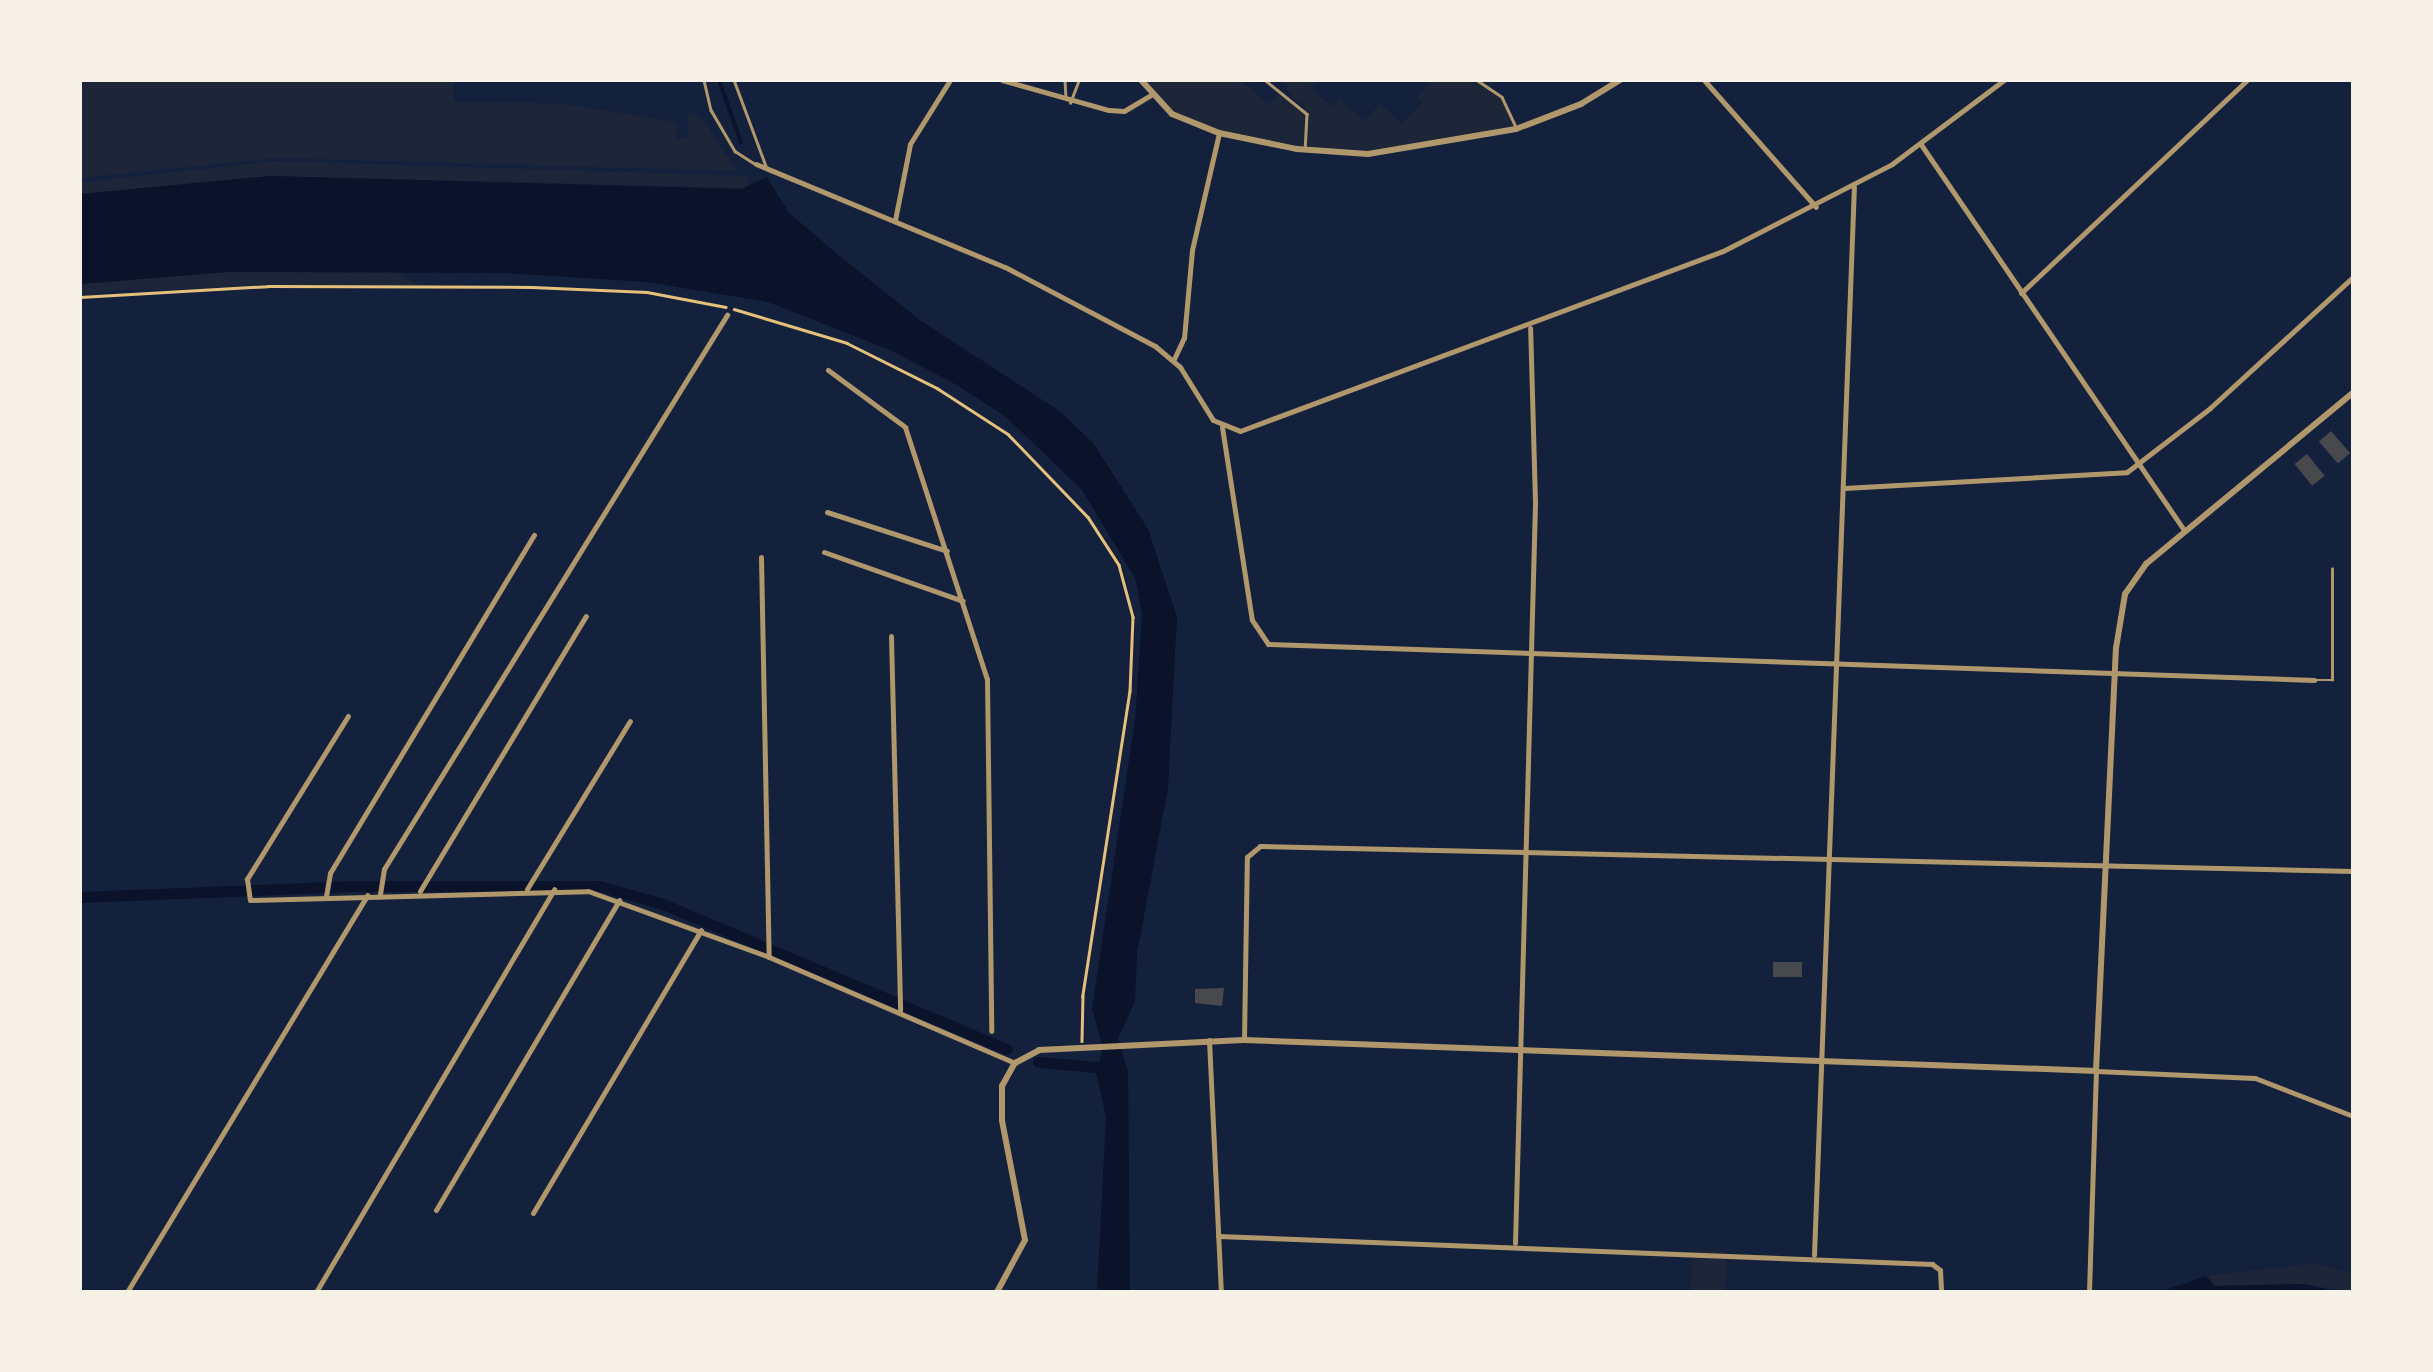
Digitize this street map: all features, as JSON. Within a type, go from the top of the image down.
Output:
[{"type":"street","points":[[896,220],[908,147],[950,80]]},
{"type":"street","points":[[1002,80],[1070,102],[1124,111],[1151,95]]},
{"type":"street","points":[[1141,80],[1151,95],[1181,119],[1218,133],[1305,150],[1391,153],[1516,129],[1581,104],[1620,80]]},
{"type":"street","points":[[1704,80],[1816,207]]},
{"type":"street","points":[[1222,427],[1255,428],[1530,328],[1816,207],[1922,146],[2004,80]]},
{"type":"street","points":[[2021,293],[2247,80]]},
{"type":"street","points":[[1174,359],[1184,338],[1192,250],[1218,133]]},
{"type":"street","points":[[1922,146],[2138,468],[2185,531]]},
{"type":"street","points":[[756,164],[1004,267],[1174,359],[1222,427],[1252,620],[1261,641],[1274,645],[2314,680]]},
{"type":"street","points":[[1814,1256],[1854,187]]},
{"type":"street","points":[[1844,488],[2104,477],[2138,468],[2353,277]]},
{"type":"street","points":[[380,894],[384,869],[727,315]]},
{"type":"street","points":[[1515,1243],[1532,651],[1536,348],[1530,328]]},
{"type":"street","points":[[828,370],[905,427],[987,679],[992,1030]]},
{"type":"street","points":[[2089,1292],[2114,672],[2125,594],[2143,567],[2353,393]]},
{"type":"street","points":[[827,512],[946,552]]},
{"type":"street","points":[[326,896],[330,873],[534,535]]},
{"type":"street","points":[[824,552],[963,601]]},
{"type":"street","points":[[761,556],[772,943],[769,957]]},
{"type":"street","points":[[419,892],[586,616]]},
{"type":"street","points":[[891,636],[900,1004]]},
{"type":"street","points":[[348,716],[244,886],[256,901],[527,889],[619,900],[900,1004],[1015,1063]]},
{"type":"street","points":[[527,889],[630,721]]},
{"type":"street","points":[[1244,1040],[1247,857],[1260,846],[2353,871]]},
{"type":"street","points":[[316,1292],[554,890]]},
{"type":"street","points":[[127,1292],[367,895]]},
{"type":"street","points":[[436,1210],[619,900]]},
{"type":"street","points":[[533,1213],[701,930]]},
{"type":"street","points":[[1208,1040],[1222,1292]]},
{"type":"street","points":[[997,1292],[1025,1240],[1000,1104],[1015,1063],[1039,1050],[1082,1044],[1244,1040],[2255,1078],[2353,1116]]},
{"type":"street","points":[[1218,1236],[1515,1243],[1932,1264],[1940,1270],[1941,1292]]},
{"type":"lane","points":[[704,80],[711,110],[735,151],[756,164]]},
{"type":"lane","points":[[734,80],[766,167]]},
{"type":"lane","points":[[1065,80],[1070,102]]},
{"type":"lane","points":[[1070,102],[1079,80]]},
{"type":"lane","points":[[1265,80],[1307,114],[1305,150]]},
{"type":"lane","points":[[1477,80],[1502,97],[1516,129]]},
{"type":"lane","points":[[2314,680],[2332,680],[2332,569]]},
{"type":"path","points":[[80,297],[268,286],[647,292],[776,318],[846,343],[937,388],[1008,434],[1088,517],[1119,564],[1133,618],[1130,691],[1083,996],[1082,1044]]},
{"type":"shaded area","points":[[80,80],[453,80],[453,102],[558,103],[676,122],[677,139],[688,138],[688,113],[703,119],[737,171],[277,158],[80,178]]},
{"type":"shaded area","points":[[1141,80],[1241,80],[1268,105],[1280,95],[1306,114],[1303,102],[1296,102],[1281,80],[1318,80],[1311,88],[1331,107],[1339,99],[1364,121],[1380,104],[1402,124],[1422,103],[1417,97],[1431,80],[1477,80],[1502,97],[1516,129],[1391,153],[1266,144],[1181,119]]},
{"type":"shaded area","points":[[278,161],[747,176],[750,188],[270,176],[80,194],[82,182]]},
{"type":"shaded area","points":[[270,176],[741,189],[767,177],[789,213],[842,258],[920,320],[1061,412],[1094,444],[1148,529],[1177,617],[1168,788],[1137,954],[1135,1002],[1118,1038],[1128,1071],[1130,1292],[1097,1292],[1106,1117],[1096,1073],[1103,1048],[1092,1009],[1135,720],[1142,614],[1135,578],[1082,490],[1006,417],[955,384],[890,350],[768,302],[646,282],[505,273],[229,272],[80,284],[80,194]]},
{"type":"shaded area","points":[[388,268],[421,286],[118,290],[80,297],[80,273]]},
{"type":"shaded area","points":[[1693,1250],[1727,1252],[1725,1292],[1691,1292]]},
{"type":"shaded area","points":[[2317,1263],[2353,1274],[2353,1292],[2304,1284],[2215,1286],[2206,1276]]},
{"type":"shaded area","points":[[2206,1276],[2215,1286],[2304,1284],[2339,1292],[2159,1292]]},
{"type":"building","points":[[2331,431],[2350,453],[2338,463],[2319,441]]},
{"type":"building","points":[[2307,454],[2325,476],[2312,486],[2295,464]]},
{"type":"building","points":[[1773,962],[1802,962],[1802,977],[1773,977]]},
{"type":"building","points":[[1224,988],[1222,1006],[1195,1003],[1195,989]]},
{"type":"waterway","points":[[719,80],[741,142]]},
{"type":"waterway","points":[[80,897],[350,886],[599,886],[663,904],[1007,1049]]},
{"type":"waterway","points":[[1038,1062],[1109,1068]]}]
